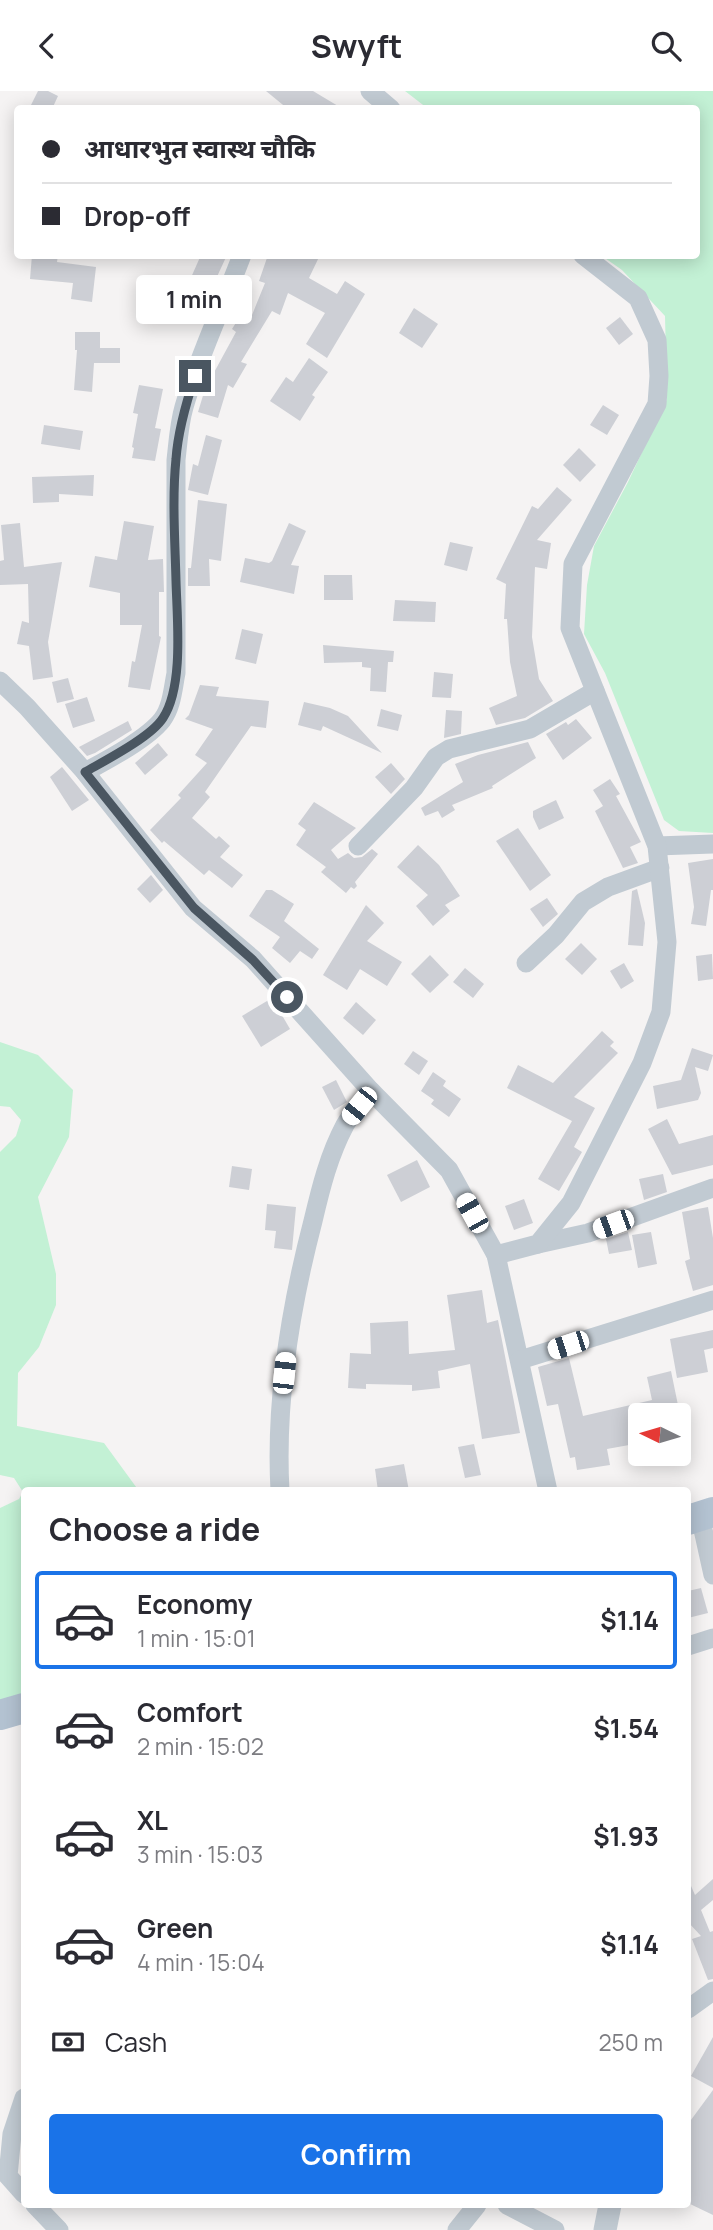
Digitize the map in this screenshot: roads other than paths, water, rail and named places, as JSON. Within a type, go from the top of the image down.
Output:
[{"type":"street","points":[[85,772],[126,750],[162,721],[169,708],[176,673],[176,460],[179,436],[191,387],[241,259]]},
{"type":"street","points":[[538,1244],[571,1203],[642,1063],[661,1012],[667,942],[657,846],[570,628],[573,564],[657,404],[659,376],[657,340],[638,298],[588,259]]},
{"type":"street","points":[[0,681],[85,772],[194,908],[253,960],[371,1091],[449,1170],[496,1255],[547,1487]]},
{"type":"street","points":[[358,846],[414,788],[436,758],[449,749],[530,729],[595,691]]},
{"type":"street","points":[[657,846],[713,844]]},
{"type":"street","points":[[526,963],[556,935],[583,902],[608,887],[660,868]]},
{"type":"street","points":[[280,1487],[278,1464],[289,1325],[306,1248],[328,1160],[346,1122],[371,1091]]},
{"type":"street","points":[[496,1255],[588,1233],[713,1188]]},
{"type":"street","points":[[520,1360],[713,1300]]},
{"type":"street","points":[[700,1516],[713,1575]]},
{"type":"street","points":[[691,1645],[713,1638]]},
{"type":"street","points":[[691,2007],[713,1991]]},
{"type":"street","points":[[21,2107],[12,2134],[8,2176],[21,2191]]},
{"type":"street","points":[[38,2208],[59,2230]]},
{"type":"street","points":[[457,2230],[475,2208]]},
{"type":"street","points":[[513,2208],[555,2230]]},
{"type":"street","points":[[605,2230],[609,2208]]}]
